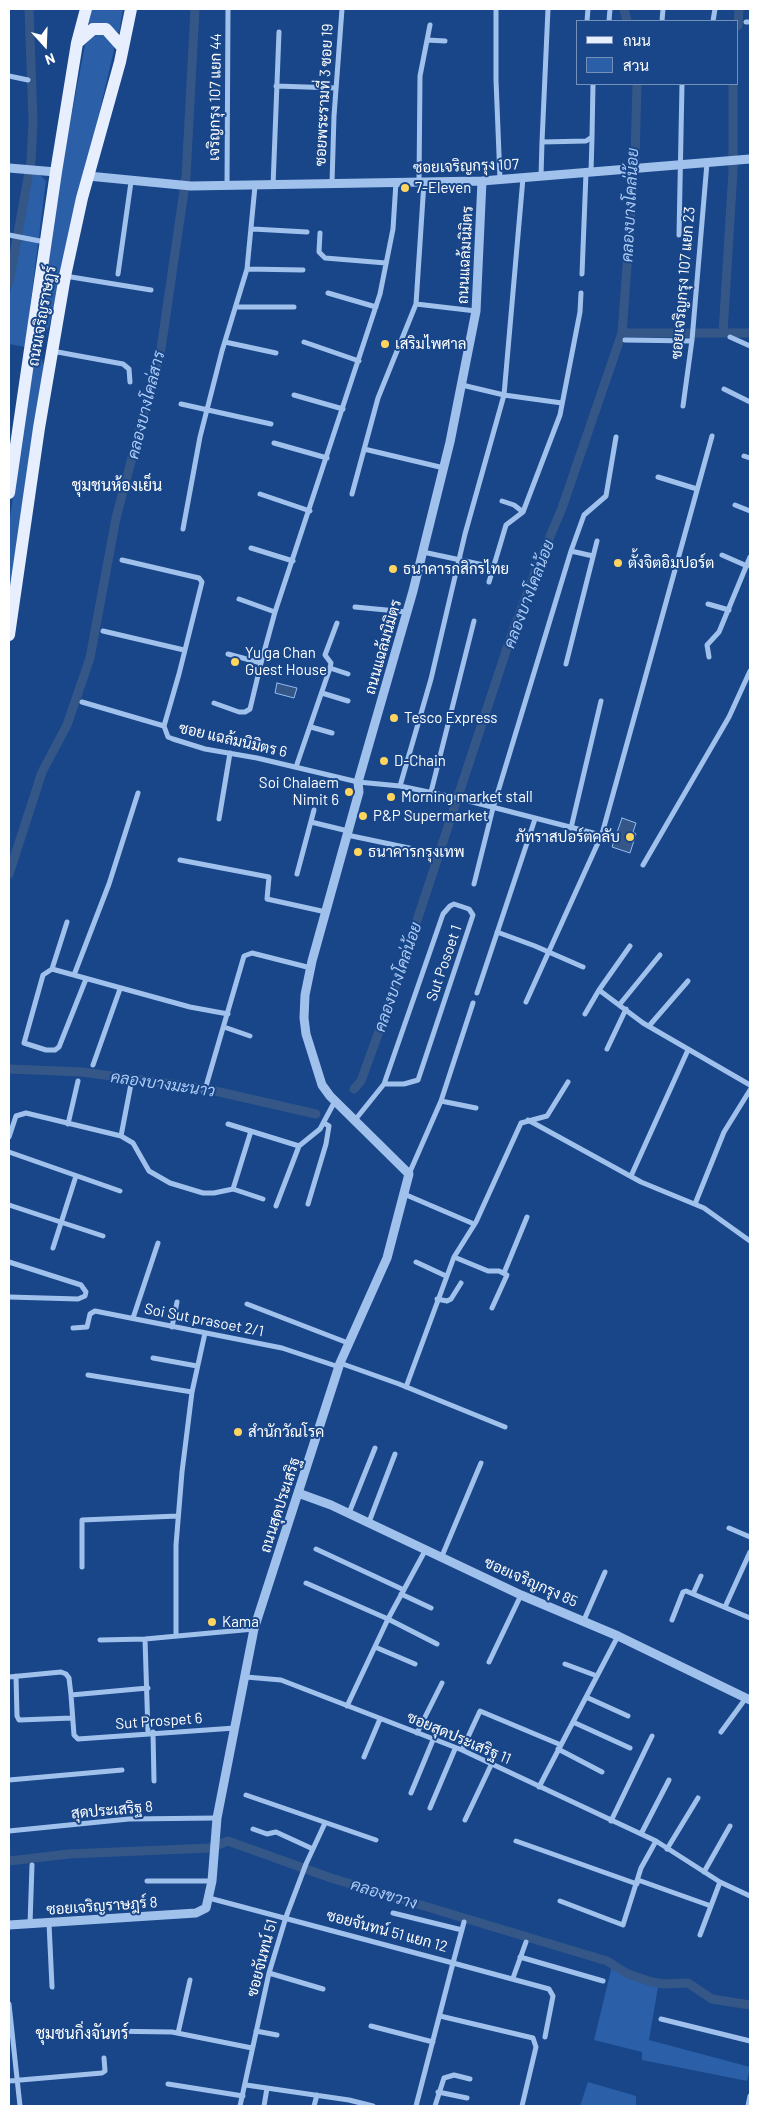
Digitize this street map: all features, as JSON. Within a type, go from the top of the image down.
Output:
[{"type":"main road","name":"ถนนเจริญราษฎร์","points":[[9,493],[56,172],[77,43],[86,9]]},
{"type":"main road","name":"ถนนเจริญราษฎร์","points":[[9,635],[65,276],[88,176],[123,48],[131,11]]},
{"type":"main road","points":[[77,43],[93,29],[106,29],[123,48]]},
{"type":"main road","points":[[33,329],[42,339],[48,340],[56,331]]},
{"type":"main road","points":[[28,361],[44,353],[51,357]]},
{"type":"street","name":"เจริญกรุง 107 แยก 44","points":[[227,186],[228,9]]},
{"type":"street","name":"ซอยพระรามที่ 3 ซอย 19","points":[[332,183],[335,88],[342,9]]},
{"type":"street","points":[[496,9],[495,71],[500,179]]},
{"type":"street","points":[[541,176],[548,9]]},
{"type":"street","points":[[352,494],[378,398],[416,304],[422,182],[420,76],[430,25]]},
{"type":"street","points":[[273,186],[279,32]]},
{"type":"street","points":[[427,40],[445,41]]},
{"type":"street","points":[[9,76],[28,80]]},
{"type":"street","points":[[582,274],[594,85]]},
{"type":"street","points":[[679,235],[682,85]]},
{"type":"street","points":[[276,86],[335,88]]},
{"type":"street","points":[[542,142],[586,141],[592,137]]},
{"type":"street","name":"ซอยเจริญกรุง 107","points":[[88,176],[183,186],[273,186],[332,183],[482,181],[750,159]]},
{"type":"street","name":"ซอยเจริญกรุง 107 แยก 23","points":[[683,406],[692,340],[706,163]]},
{"type":"street","points":[[9,168],[56,172]]},
{"type":"street","points":[[400,786],[431,679],[458,560],[504,395],[523,178]]},
{"type":"street","name":"ถนนแฉล้มนิมิตร","points":[[335,1101],[322,1085],[309,1047],[304,1024],[305,995],[359,792],[358,782],[407,612],[444,468],[476,311],[482,181]]},
{"type":"street","points":[[118,274],[131,182]]},
{"type":"street","points":[[214,703],[239,712],[245,712],[250,709],[276,612],[376,307],[393,229],[396,182]]},
{"type":"street","points":[[183,529],[197,452],[225,342],[247,269],[253,229],[255,186]]},
{"type":"street","points":[[253,229],[307,232]]},
{"type":"street","points":[[320,233],[319,252],[325,258],[386,263]]},
{"type":"street","points":[[12,236],[46,242]]},
{"type":"street","points":[[247,269],[304,270]]},
{"type":"street","points":[[65,276],[151,290]]},
{"type":"street","points":[[328,293],[376,307]]},
{"type":"street","points":[[489,582],[506,525],[523,512],[560,415],[580,312],[581,293]]},
{"type":"street","points":[[416,304],[476,311]]},
{"type":"street","points":[[236,307],[294,307]]},
{"type":"street","points":[[730,337],[750,346]]},
{"type":"street","points":[[625,340],[692,340]]},
{"type":"street","points":[[225,342],[276,353]]},
{"type":"street","points":[[304,342],[359,361]]},
{"type":"street","points":[[51,357],[123,364],[129,369],[130,382]]},
{"type":"street","points":[[462,385],[504,395],[562,403]]},
{"type":"street","points":[[724,389],[750,402]]},
{"type":"street","points":[[294,395],[343,409]]},
{"type":"street","points":[[181,404],[271,424]]},
{"type":"street","points":[[526,1002],[601,835],[712,436]]},
{"type":"street","points":[[474,884],[494,808],[571,551],[586,513],[606,496],[616,437]]},
{"type":"street","points":[[274,443],[327,458]]},
{"type":"street","points":[[364,449],[444,468]]},
{"type":"street","points":[[744,456],[750,458]]},
{"type":"street","points":[[658,477],[697,489]]},
{"type":"street","points":[[260,494],[310,511]]},
{"type":"street","points":[[502,501],[514,505],[523,512]]},
{"type":"street","points":[[735,505],[750,511]]},
{"type":"street","points":[[566,664],[597,541]]},
{"type":"street","points":[[251,548],[293,561]]},
{"type":"street","points":[[571,551],[593,556]]},
{"type":"street","points":[[423,552],[493,567]]},
{"type":"street","points":[[722,555],[747,566]]},
{"type":"street","points":[[709,657],[707,645],[719,632],[750,557]]},
{"type":"street","points":[[122,560],[199,578],[202,582],[164,726]]},
{"type":"street","points":[[240,598],[276,612]]},
{"type":"street","points":[[708,604],[729,610]]},
{"type":"street","points":[[356,607],[407,612]]},
{"type":"street","points":[[431,792],[474,621]]},
{"type":"street","points":[[296,767],[330,668],[331,663],[325,655],[337,623]]},
{"type":"street","points":[[103,631],[184,650]]},
{"type":"street","points":[[228,654],[261,663]]},
{"type":"street","points":[[330,668],[348,674]]},
{"type":"street","points":[[643,865],[729,717],[750,671]]},
{"type":"street","points":[[322,693],[348,701]]},
{"type":"street","points":[[571,828],[601,701]]},
{"type":"street","name":"ซอย แฉล้มนิมิตร 6","points":[[82,702],[164,726],[168,737],[173,739],[358,782],[400,786],[454,797],[601,835]]},
{"type":"street","points":[[311,727],[332,733]]},
{"type":"street","points":[[219,819],[230,753]]},
{"type":"street","points":[[74,975],[109,884],[138,793]]},
{"type":"street","points":[[297,874],[314,810]]},
{"type":"street","points":[[477,993],[535,819]]},
{"type":"street","points":[[311,822],[347,833],[428,852]]},
{"type":"street","points":[[180,860],[269,877],[267,900],[307,910],[326,912]]},
{"type":"street","name":"Sut Posoet 1","points":[[355,1120],[384,1084],[443,914],[454,904],[470,909],[473,916],[418,1080],[404,1084],[384,1084]]},
{"type":"street","points":[[52,970],[67,922]]},
{"type":"street","points":[[497,932],[583,967]]},
{"type":"street","points":[[586,1014],[599,990],[630,946]]},
{"type":"street","points":[[204,1093],[244,956],[248,953],[311,968]]},
{"type":"street","points":[[620,1004],[660,955]]},
{"type":"street","points":[[86,979],[59,1047],[55,1050],[46,1050],[24,1043],[43,975],[52,970],[74,975],[190,1007],[228,1014]]},
{"type":"street","points":[[649,1026],[688,981]]},
{"type":"street","points":[[93,1066],[120,989]]},
{"type":"street","points":[[599,990],[649,1026],[750,1085]]},
{"type":"street","points":[[276,1206],[299,1146],[320,1129],[335,1101],[409,1174],[441,1101],[473,1003]]},
{"type":"street","points":[[607,1049],[626,1009]]},
{"type":"street","points":[[224,1028],[250,1036]]},
{"type":"street","points":[[631,1176],[688,1050]]},
{"type":"street","points":[[68,1124],[78,1081]]},
{"type":"street","points":[[406,1387],[454,1257],[474,1224],[521,1123],[528,1119],[547,1116],[568,1082]]},
{"type":"street","points":[[121,1136],[131,1084]]},
{"type":"street","points":[[695,1204],[724,1132],[750,1090]]},
{"type":"street","points":[[441,1101],[476,1108]]},
{"type":"street","points":[[9,1138],[16,1116],[26,1112],[121,1136],[134,1143],[150,1171],[161,1179],[203,1192],[214,1193],[233,1189],[263,1199]]},
{"type":"street","points":[[528,1119],[631,1176],[704,1208],[750,1241]]},
{"type":"street","points":[[308,1204],[326,1144],[329,1126],[324,1123]]},
{"type":"street","points":[[228,1124],[299,1146]]},
{"type":"street","points":[[233,1189],[250,1131]]},
{"type":"street","points":[[9,1152],[120,1191]]},
{"type":"street","name":"ถนนสุดประเสริฐ","points":[[209,1898],[217,1818],[254,1629],[339,1365],[387,1258],[409,1174]]},
{"type":"street","points":[[53,1248],[76,1176]]},
{"type":"street","points":[[404,1194],[474,1224]]},
{"type":"street","points":[[9,1205],[102,1236]]},
{"type":"street","points":[[492,1308],[507,1275],[504,1273],[527,1217]]},
{"type":"street","points":[[133,1318],[158,1243]]},
{"type":"street","points":[[454,1257],[488,1271],[504,1273]]},
{"type":"street","points":[[9,1262],[81,1285],[86,1292],[86,1296],[78,1299],[9,1296]]},
{"type":"street","points":[[416,1262],[446,1276]]},
{"type":"street","points":[[437,1299],[447,1301],[451,1299],[461,1283]]},
{"type":"street","points":[[172,1326],[177,1302]]},
{"type":"street","points":[[247,1304],[348,1343]]},
{"type":"street","name":"Soi Sut prasoet 2/1","points":[[73,1328],[87,1327],[90,1314],[95,1311],[282,1348],[406,1387],[505,1427]]},
{"type":"street","points":[[176,1636],[175,1594],[178,1516],[192,1392],[205,1333]]},
{"type":"street","points":[[153,1358],[197,1366]]},
{"type":"street","points":[[88,1375],[192,1392]]},
{"type":"street","points":[[349,1513],[375,1448]]},
{"type":"street","points":[[369,1522],[395,1454]]},
{"type":"street","points":[[442,1556],[481,1463]]},
{"type":"street","name":"ซอยเจริญกรุง 85","points":[[298,1493],[349,1513],[521,1594],[584,1620],[748,1699]]},
{"type":"street","points":[[82,1567],[82,1520],[178,1516]]},
{"type":"street","points":[[729,1528],[750,1537]]},
{"type":"street","points":[[347,1706],[388,1619],[426,1548]]},
{"type":"street","points":[[316,1549],[431,1608]]},
{"type":"street","points":[[725,1607],[750,1552]]},
{"type":"street","points":[[584,1620],[605,1572]]},
{"type":"street","points":[[693,1594],[701,1576]]},
{"type":"street","points":[[306,1583],[388,1619],[437,1644]]},
{"type":"street","points":[[672,1620],[683,1592],[693,1594],[750,1618]]},
{"type":"street","points":[[489,1662],[521,1594]]},
{"type":"street","points":[[100,1640],[145,1639],[254,1629]]},
{"type":"street","points":[[539,1787],[618,1636]]},
{"type":"street","points":[[145,1639],[154,1781]]},
{"type":"street","points":[[375,1647],[414,1664]]},
{"type":"street","points":[[565,1664],[597,1676]]},
{"type":"street","points":[[9,1677],[16,1676],[61,1672],[69,1678],[72,1695],[72,1718],[19,1720],[17,1716],[16,1676]]},
{"type":"street","name":"ซอยสุดประเสริฐ 11","points":[[246,1677],[281,1680],[492,1763],[656,1841],[720,1882],[750,1896]]},
{"type":"street","points":[[416,1733],[442,1683]]},
{"type":"street","points":[[72,1695],[148,1688]]},
{"type":"street","points":[[586,1697],[628,1716]]},
{"type":"street","points":[[721,1732],[748,1699]]},
{"type":"street","points":[[430,1808],[479,1711],[560,1747],[602,1772]]},
{"type":"street","name":"Sut Prospet 6","points":[[72,1718],[74,1735],[78,1739],[85,1740],[151,1732],[235,1728]]},
{"type":"street","points":[[364,1757],[380,1719]]},
{"type":"street","points":[[573,1722],[630,1748]]},
{"type":"street","points":[[611,1821],[652,1736]]},
{"type":"street","points":[[411,1794],[433,1740]]},
{"type":"street","points":[[465,1820],[492,1763]]},
{"type":"street","points":[[9,1780],[122,1770]]},
{"type":"street","points":[[641,1834],[669,1780]]},
{"type":"street","points":[[246,1795],[376,1840]]},
{"type":"street","points":[[667,1848],[698,1798]]},
{"type":"street","name":"สุดประเสริฐ 8","points":[[9,1831],[129,1819],[217,1818]]},
{"type":"street","name":"ซอยจันทน์ 51","points":[[240,2106],[269,1973],[286,1917],[306,1864],[325,1823]]},
{"type":"street","points":[[704,1872],[730,1826]]},
{"type":"street","points":[[253,1829],[268,1834],[276,1832],[313,1849]]},
{"type":"street","points":[[516,1841],[711,1906]]},
{"type":"street","points":[[560,1901],[623,1924],[641,1868],[656,1841]]},
{"type":"street","points":[[30,1924],[32,1865]]},
{"type":"street","points":[[147,1881],[212,1881]]},
{"type":"street","points":[[700,1935],[720,1882]]},
{"type":"street","name":"ซอยเจริญราษฎร์ 8","points":[[9,1925],[196,1913],[206,1908],[209,1898]]},
{"type":"street","name":"ซอยจันทน์ 51 แยก 12","points":[[209,1898],[453,1963],[416,2106]]},
{"type":"street","points":[[393,1913],[462,1930]]},
{"type":"street","points":[[464,1922],[453,1963],[546,1986],[552,1992],[545,2037]]},
{"type":"street","points":[[49,1923],[52,1987]]},
{"type":"street","points":[[513,1978],[526,1942]]},
{"type":"street","points":[[520,1957],[602,1980]]},
{"type":"street","points":[[269,1973],[323,1988]]},
{"type":"street","points":[[178,2033],[190,1980]]},
{"type":"street","points":[[10,2004],[20,2106]]},
{"type":"street","points":[[440,2016],[533,2038],[536,2047],[522,2106]]},
{"type":"street","points":[[661,2019],[750,2041]]},
{"type":"street","points":[[371,2026],[434,2042]]},
{"type":"street","points":[[103,2031],[178,2033],[252,2048]]},
{"type":"street","points":[[256,2031],[277,2035]]},
{"type":"street","points":[[9,2081],[102,2073],[105,2071],[104,2058]]},
{"type":"street","points":[[435,2106],[444,2078],[454,2074],[470,2079]]},
{"type":"street","points":[[168,2084],[243,2096]]},
{"type":"street","points":[[246,2085],[317,2095],[352,2104],[373,2106]]},
{"type":"street","points":[[264,2106],[267,2088]]},
{"type":"street","points":[[438,2092],[466,2098]]},
{"type":"street","points":[[314,2106],[317,2095]]},
{"type":"street","points":[[748,2106],[750,2096]]},
{"type":"green space","points":[[92,9],[123,9],[119,33],[105,23],[88,26]]},
{"type":"green space","points":[[94,34],[106,35],[114,44],[114,50],[49,327],[43,335],[41,326],[58,186],[85,45]]},
{"type":"green space","points":[[32,174],[40,175],[46,181],[25,347],[9,344],[9,298]]},
{"type":"green space","points":[[40,356],[44,365],[9,594],[9,524],[31,374]]},
{"type":"green space","points":[[612,1966],[628,1977],[658,1987],[649,2040],[750,2067],[747,2081],[642,2060],[642,2052],[594,2040]]},
{"type":"green space","points":[[588,2082],[636,2096],[636,2106],[580,2106]]},
{"type":"shaded area","points":[[277,683],[297,688],[294,698],[275,693]]},
{"type":"shaded area","points":[[622,818],[636,823],[633,832],[636,834],[630,853],[612,847]]},
{"type":"waterway","points":[[9,283],[31,161],[33,121],[29,9]]},
{"type":"waterway","name":"คลองบางโคล่สาร","points":[[9,874],[42,772],[67,725],[90,658],[116,518],[161,349],[186,177],[195,9]]},
{"type":"waterway","name":"คลองบางโคล่น้อย","points":[[624,9],[627,20]]},
{"type":"waterway","points":[[738,20],[739,9]]},
{"type":"waterway","name":"คลองบางโคล่น้อย","points":[[354,1089],[361,1081],[394,990],[511,636],[562,508],[622,333],[635,159],[637,85]]},
{"type":"waterway","points":[[723,333],[733,171],[733,85]]},
{"type":"waterway","points":[[622,333],[750,333]]},
{"type":"waterway","name":"คลองบางมะนาว","points":[[9,1069],[82,1072],[202,1088],[316,1114]]},
{"type":"waterway","name":"คลองขวาง","points":[[9,1861],[69,1854],[210,1848],[228,1841],[331,1878],[607,1961],[628,1974],[652,1982],[664,1984],[688,1983],[712,1999],[750,2005]]},
{"type":"place","name":"7-Eleven","points":[[405,188]]},
{"type":"place","name":"เสริมไพศาล","points":[[385,344]]},
{"type":"place","name":"ตั้งจิตอิมปอร์ต","points":[[618,563]]},
{"type":"place","name":"ธนาคารกสิกรไทย","points":[[393,569]]},
{"type":"place","name":"Yu ga Chan Guest House","points":[[235,662]]},
{"type":"place","name":"Tesco Express","points":[[394,718]]},
{"type":"place","name":"D-Chain","points":[[384,761]]},
{"type":"place","name":"Soi Chalaem Nimit 6","points":[[349,792]]},
{"type":"place","name":"Morning market stall","points":[[391,797]]},
{"type":"place","name":"P&P Supermarket","points":[[363,816]]},
{"type":"place","name":"ภัทราสปอร์ตคลับ","points":[[630,837]]},
{"type":"place","name":"ธนาคารกรุงเทพ","points":[[358,852]]},
{"type":"place","name":"สำนักวัณโรค","points":[[238,1432]]},
{"type":"place","name":"Kama","points":[[212,1622]]},
{"type":"district","name":"ชุมชนห้องเย็น","points":[[117,486]]},
{"type":"district","name":"ชุมชนกิ่งจันทร์","points":[[82,2034]]}]
